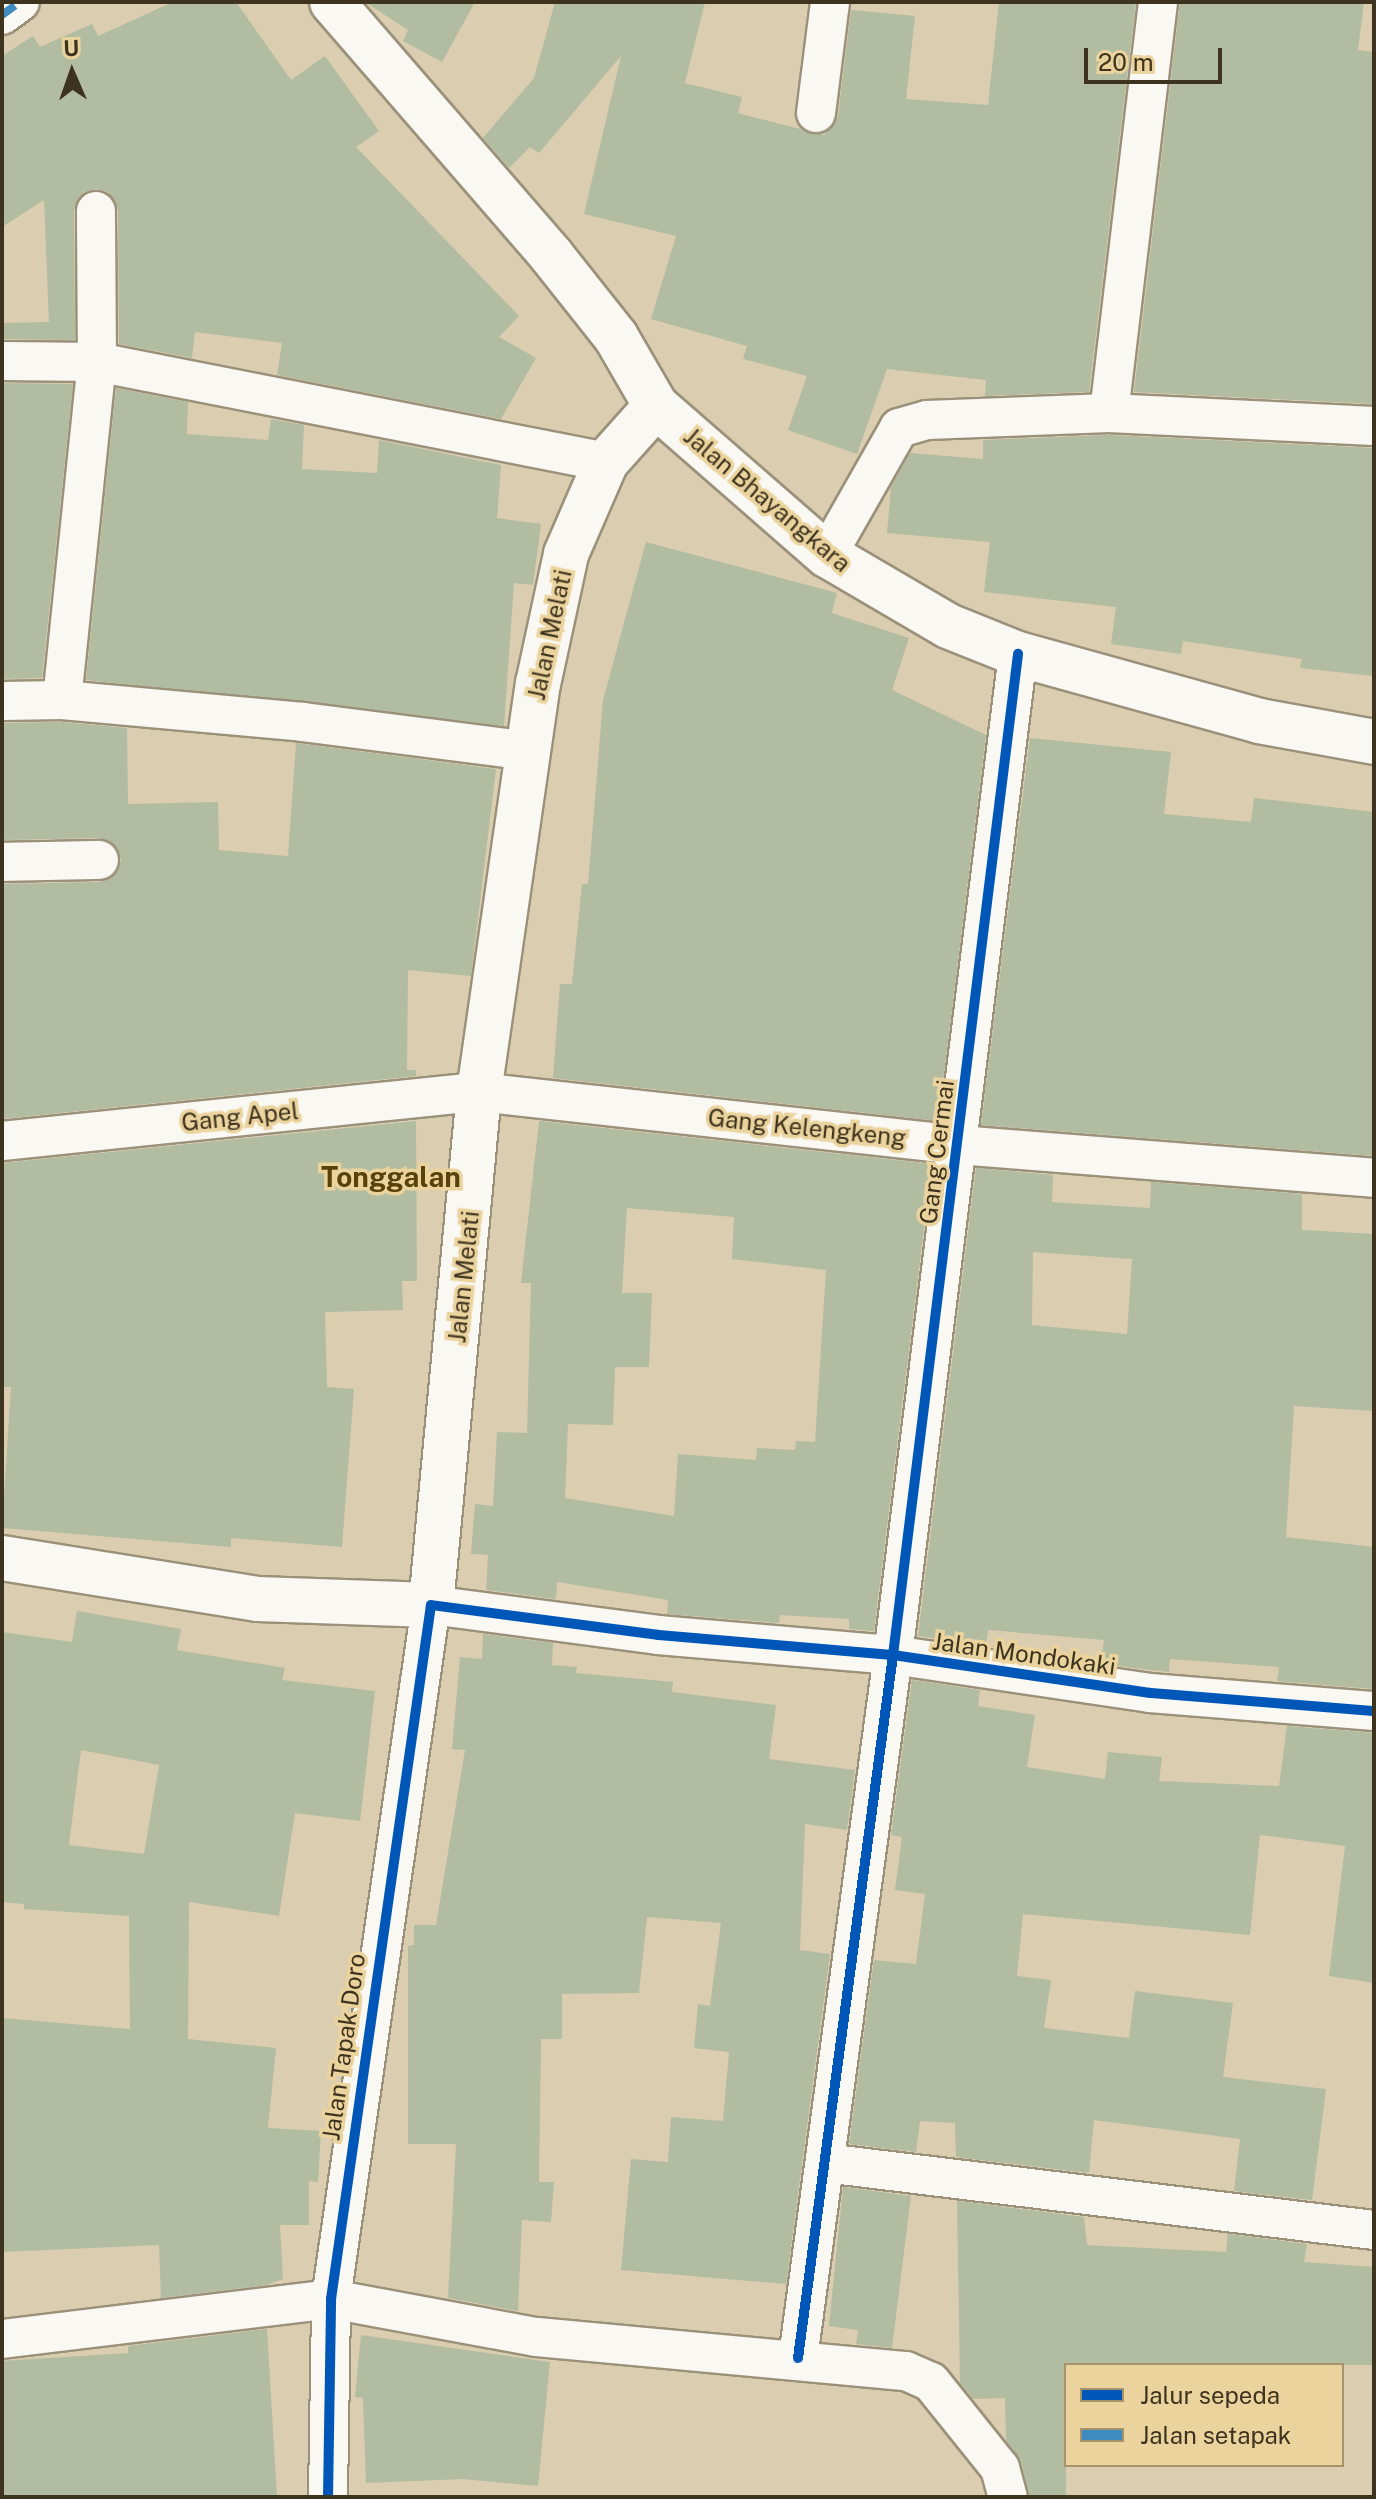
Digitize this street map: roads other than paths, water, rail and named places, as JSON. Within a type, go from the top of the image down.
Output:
[{"type":"street","points":[[2,15],[20,2]]},
{"type":"street","name":"Jalan Bhayangkara","points":[[332,2],[551,255],[616,337],[656,406],[827,555],[948,626],[1018,654],[1259,721],[1374,742]]},
{"type":"street","points":[[816,113],[830,2]]},
{"type":"street","points":[[1109,413],[1158,2]]},
{"type":"street","points":[[62,700],[97,362],[96,211]]},
{"type":"street","points":[[2,361],[97,362],[606,462]]},
{"type":"street","name":"Jalan Melati","points":[[431,1605],[479,1092],[529,751],[566,554],[606,462],[656,406]]},
{"type":"street","points":[[827,555],[899,428],[927,420],[1109,413],[1374,426]]},
{"type":"street","name":"Gang Cermai","points":[[798,2358],[893,1655],[1018,654]]},
{"type":"street","points":[[2,701],[62,700],[529,751]]},
{"type":"street","points":[[2,862],[99,860]]},
{"type":"street","name":"Gang Kelengkeng","points":[[479,1092],[958,1145],[1374,1178]]},
{"type":"street","name":"Gang Apel","points":[[2,1141],[479,1092]]},
{"type":"street","points":[[2,1558],[258,1599],[431,1605]]},
{"type":"street","name":"Jalan Mondokaki","points":[[431,1605],[658,1635],[893,1655],[1150,1693],[1374,1711]]},
{"type":"street","name":"Jalan Tapak Doro","points":[[328,2497],[331,2299],[431,1605]]},
{"type":"street","points":[[825,2163],[1374,2230]]},
{"type":"street","points":[[2,2339],[331,2299],[537,2337],[798,2358],[906,2371],[931,2382],[1000,2468],[1008,2497]]},
{"type":"district","name":"Tonggalan","points":[[391,1177]]}]
